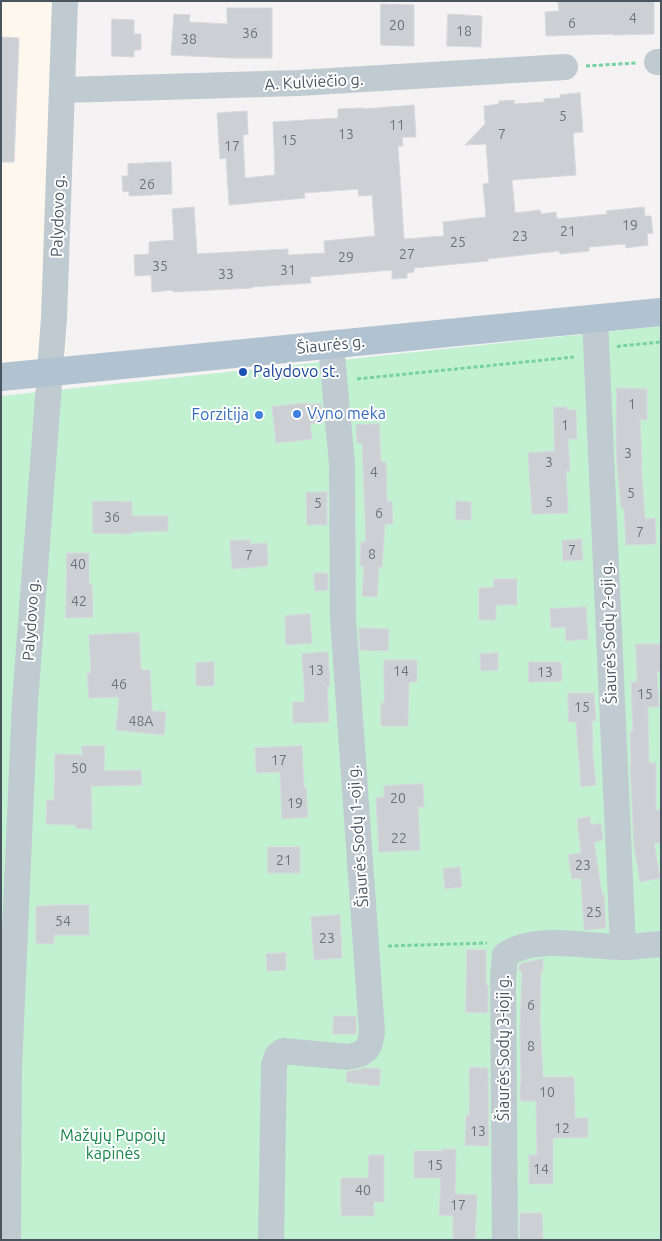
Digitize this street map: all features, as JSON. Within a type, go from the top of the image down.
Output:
[{"type":"main road","name":"Šiaurės g.","points":[[1,377],[661,312]]},
{"type":"street","name":"Palydovo g.","points":[[8,1240],[5,1068],[25,702],[54,318],[65,1]]},
{"type":"street","name":"A. Kulviečio g.","points":[[63,90],[298,83],[565,67]]},
{"type":"street","name":"Šiaurės Sodų 2-oji g.","points":[[595,319],[623,947]]},
{"type":"street","name":"Šiaurės Sodų 1-oji g.","points":[[272,1240],[274,1065],[277,1056],[283,1051],[348,1057],[360,1054],[367,1049],[372,1032],[343,619],[342,464],[331,345]]},
{"type":"street","name":"Šiaurės Sodų 3-ioji g.","points":[[505,1240],[504,955],[513,949],[540,943],[623,947],[661,944]]},
{"type":"path","points":[[565,67],[659,62]]},
{"type":"path","points":[[334,382],[597,355],[620,346],[661,342]]},
{"type":"path","points":[[365,935],[372,943],[381,947],[502,942],[504,955]]},
{"type":"shaded area","points":[[1,1],[74,1],[66,358],[1,364]]},
{"type":"green space","name":"Mažųjų Pupojų kapinės","points":[[661,326],[661,1240],[1,1240],[1,396]]},
{"type":"building","points":[[558,1],[654,1],[654,34],[546,36],[545,12],[559,11]]},
{"type":"building","points":[[381,4],[414,5],[414,46],[381,45]]},
{"type":"building","points":[[227,8],[272,8],[272,58],[171,55],[174,14],[190,15],[189,22],[227,24]]},
{"type":"building","points":[[448,14],[482,16],[481,47],[447,46]]},
{"type":"building","points":[[112,19],[134,20],[134,34],[141,34],[141,50],[134,50],[134,57],[112,56]]},
{"type":"building","points":[[1,37],[19,38],[14,162],[1,162]]},
{"type":"building","points":[[580,93],[583,132],[573,133],[576,175],[512,180],[515,213],[540,210],[541,214],[556,212],[557,219],[607,214],[606,211],[644,207],[645,216],[651,216],[653,233],[647,234],[648,245],[626,248],[625,244],[589,247],[589,251],[560,254],[559,251],[488,259],[488,261],[414,268],[414,272],[407,273],[407,278],[392,279],[392,270],[310,277],[311,283],[252,288],[152,292],[151,275],[135,276],[134,255],[149,254],[149,242],[174,240],[172,209],[194,207],[197,254],[288,249],[288,255],[325,253],[324,241],[375,236],[372,195],[359,196],[358,189],[304,193],[305,198],[229,205],[226,158],[220,159],[217,113],[247,111],[248,134],[243,135],[245,178],[275,175],[273,122],[338,118],[338,109],[414,105],[416,137],[402,137],[403,146],[398,146],[404,239],[444,236],[443,222],[486,217],[483,184],[489,183],[486,144],[465,145],[485,124],[484,106],[499,104],[499,101],[514,100],[514,104],[544,102],[544,99],[560,98],[560,95]]},
{"type":"building","points":[[171,162],[172,194],[129,196],[129,191],[123,192],[122,176],[128,176],[128,164]]},
{"type":"building","points":[[617,388],[647,389],[647,420],[640,419],[641,464],[645,519],[655,518],[656,544],[626,545],[624,508],[621,508],[617,465]]},
{"type":"building","points":[[308,403],[308,405],[321,403],[323,423],[310,424],[312,439],[276,443],[272,407]]},
{"type":"building","points":[[554,407],[567,407],[567,410],[576,410],[577,439],[568,439],[570,471],[566,471],[568,513],[532,514],[528,453],[554,451]]},
{"type":"building","points":[[379,424],[381,462],[386,462],[387,502],[392,501],[393,524],[385,524],[382,567],[379,567],[377,597],[362,596],[364,566],[360,566],[361,542],[366,542],[362,443],[357,443],[356,425]]},
{"type":"building","points":[[327,492],[327,525],[307,525],[306,493]]},
{"type":"building","points":[[93,501],[132,502],[132,516],[168,516],[168,531],[131,532],[131,534],[93,533]]},
{"type":"building","points":[[456,501],[471,502],[471,520],[456,520]]},
{"type":"building","points":[[581,539],[583,560],[563,561],[562,541]]},
{"type":"building","points":[[250,540],[250,544],[267,543],[268,566],[232,569],[230,541]]},
{"type":"building","points":[[67,553],[89,553],[89,584],[92,584],[93,617],[66,618]]},
{"type":"building","points":[[314,573],[328,573],[328,590],[315,591]]},
{"type":"building","points":[[494,579],[517,579],[517,605],[496,605],[496,620],[479,620],[479,588],[494,587]]},
{"type":"building","points":[[586,607],[588,639],[566,641],[565,627],[551,628],[550,609]]},
{"type":"building","points":[[310,614],[312,643],[286,645],[285,616]]},
{"type":"building","points":[[359,628],[389,629],[388,651],[360,650]]},
{"type":"building","points":[[139,633],[141,670],[150,670],[152,711],[166,712],[164,735],[116,730],[119,697],[89,698],[87,673],[91,673],[89,635]]},
{"type":"building","points":[[636,644],[661,644],[661,672],[657,672],[659,707],[648,707],[649,763],[656,763],[656,810],[661,810],[661,843],[654,843],[660,878],[640,882],[634,846],[630,763],[630,731],[633,731],[631,682],[637,682]]},
{"type":"building","points":[[328,652],[330,686],[327,686],[329,722],[293,723],[293,702],[305,702],[302,654]]},
{"type":"building","points":[[498,653],[498,670],[481,671],[480,654]]},
{"type":"building","points":[[384,660],[417,660],[417,682],[409,682],[408,726],[381,726],[381,703],[384,703]]},
{"type":"building","points":[[214,662],[214,686],[196,686],[196,663]]},
{"type":"building","points":[[529,662],[561,662],[562,681],[529,682]]},
{"type":"building","points":[[568,693],[594,693],[596,721],[592,721],[592,748],[596,785],[581,787],[576,722],[569,722]]},
{"type":"building","points":[[82,746],[105,746],[104,771],[141,770],[142,785],[91,786],[92,829],[76,828],[76,825],[46,824],[47,800],[54,800],[55,754],[82,755]]},
{"type":"building","points":[[302,746],[308,817],[282,819],[280,772],[256,773],[255,748]]},
{"type":"building","points":[[423,784],[424,807],[418,807],[420,850],[379,852],[376,798],[384,797],[384,786]]},
{"type":"building","points":[[590,817],[591,825],[601,823],[603,840],[594,842],[602,894],[604,894],[606,928],[584,930],[581,878],[572,879],[568,855],[581,853],[577,819]]},
{"type":"building","points":[[268,847],[300,847],[300,873],[268,873]]},
{"type":"building","points":[[460,867],[462,887],[445,889],[443,869]]},
{"type":"building","points":[[89,905],[89,935],[54,935],[54,944],[36,943],[36,906]]},
{"type":"building","points":[[340,915],[342,958],[314,960],[311,917]]},
{"type":"building","points":[[467,950],[486,950],[488,1013],[466,1012]]},
{"type":"building","points":[[286,953],[286,970],[267,971],[266,954]]},
{"type":"building","points":[[543,959],[540,1018],[543,1077],[574,1077],[575,1118],[588,1118],[588,1137],[553,1138],[553,1184],[529,1184],[529,1155],[537,1155],[536,1101],[520,1101],[522,971],[519,971],[519,965]]},
{"type":"building","points":[[334,1016],[356,1016],[356,1034],[333,1034]]},
{"type":"building","points":[[470,1067],[488,1068],[489,1146],[465,1145],[466,1115],[469,1115]]},
{"type":"building","points":[[366,1068],[381,1069],[379,1086],[346,1082],[347,1072]]},
{"type":"building","points":[[443,1149],[456,1149],[455,1194],[477,1195],[475,1240],[453,1240],[453,1216],[439,1215],[441,1178],[414,1178],[414,1151],[443,1151]]},
{"type":"building","points":[[369,1155],[384,1155],[384,1202],[374,1202],[374,1216],[341,1216],[341,1178],[368,1178]]},
{"type":"building","points":[[520,1213],[542,1213],[543,1240],[520,1240]]},
{"type":"place","name":"Palydovo st.","points":[[243,372]]},
{"type":"place","name":"Vyno meka","points":[[297,414]]},
{"type":"place","name":"Forzitija","points":[[259,415]]}]
